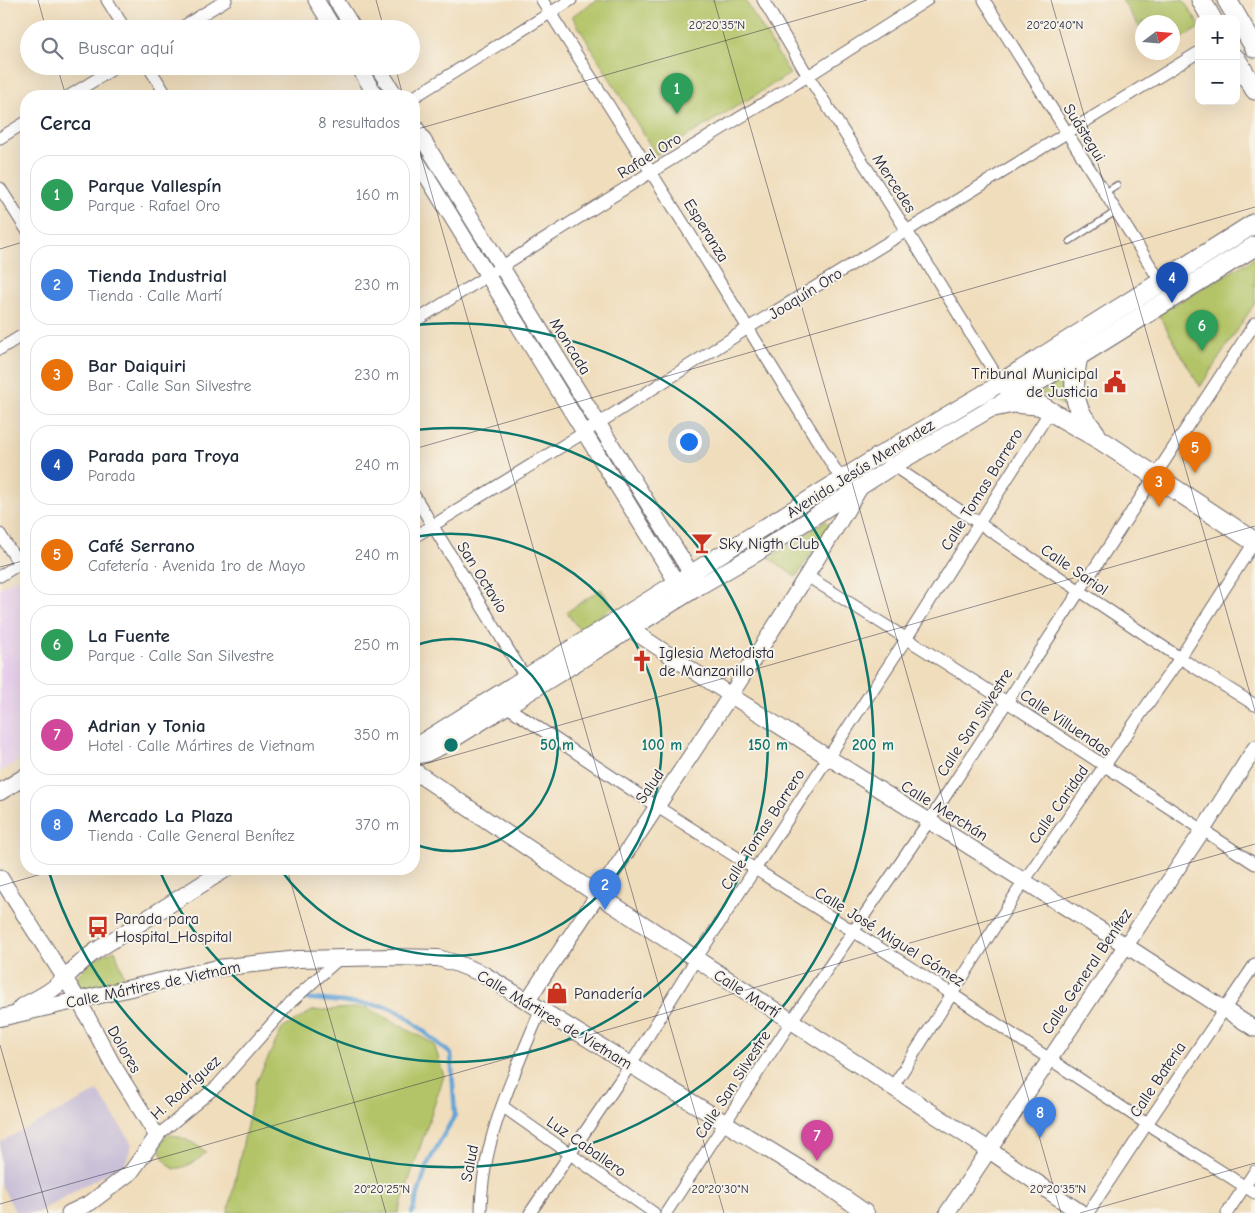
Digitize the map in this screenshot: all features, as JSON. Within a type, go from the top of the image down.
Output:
[{"type":"main road","points":[[1201,0],[1210,15]]},
{"type":"main road","points":[[1227,0],[1255,48]]},
{"type":"main road","points":[[1237,60],[1255,90]]},
{"type":"main road","name":"Avenida Jesús Menéndez","points":[[420,755],[444,744],[506,706],[841,479],[1001,383],[1160,281],[1255,223]]},
{"type":"main road","name":"Avenida Jesús Menéndez","points":[[695,579],[757,552],[893,466],[1019,393],[1255,246]]},
{"type":"main road","points":[[1078,357],[1075,397],[1081,414],[1102,441]]},
{"type":"main road","points":[[1001,383],[1102,441],[1255,542]]},
{"type":"main road","points":[[994,407],[1013,403],[1045,408]]},
{"type":"main road","name":"Avenida Jesús Menéndez","points":[[420,743],[525,677],[623,625]]},
{"type":"main road","name":"Calle Martí","points":[[420,775],[598,895],[989,1150],[1081,1213]]},
{"type":"main road","points":[[0,792],[20,780]]},
{"type":"main road","points":[[0,1018],[35,1000],[64,978],[80,961],[210,875]]},
{"type":"main road","name":"Calle Mártires de Vietnam","points":[[0,1018],[218,968],[298,959],[438,958],[483,974],[826,1184],[866,1213]]},
{"type":"street","points":[[107,0],[119,20]]},
{"type":"street","points":[[194,20],[226,0]]},
{"type":"street","points":[[316,0],[328,20]]},
{"type":"street","points":[[336,0],[348,20]]},
{"type":"street","name":"Esperanza","points":[[542,0],[841,479]]},
{"type":"street","points":[[420,93],[571,0]]},
{"type":"street","name":"Mercedes","points":[[763,0],[808,76],[1001,383]]},
{"type":"street","name":"Rafael Oro","points":[[420,318],[927,0]]},
{"type":"street","name":"Suástegui","points":[[984,0],[1115,212],[1160,281]]},
{"type":"street","name":"Joaquín Oro","points":[[420,533],[585,432],[748,328],[1195,54]]},
{"type":"street","points":[[79,90],[103,75]]},
{"type":"street","points":[[154,75],[163,90]]},
{"type":"street","points":[[363,75],[372,90]]},
{"type":"street","points":[[383,75],[392,90]]},
{"type":"street","points":[[0,138],[20,126]]},
{"type":"street","name":"Moncada","points":[[420,135],[695,579]]},
{"type":"street","name":"Moncada","points":[[420,166],[680,588]]},
{"type":"street","points":[[0,188],[20,220]]},
{"type":"street","name":"Calle San Silvestre","points":[[666,1213],[791,1022],[1007,702],[1078,590],[1255,323]]},
{"type":"street","points":[[0,349],[20,337]]},
{"type":"street","name":"Calle Tomas Barrero","points":[[530,1213],[631,1064],[696,959],[906,639],[978,524],[1045,408]]},
{"type":"street","name":"Calle Sariol","points":[[879,456],[1180,658],[1255,705]]},
{"type":"street","name":"Salud","points":[[481,1213],[481,1193],[489,1147],[534,1005],[598,895],[807,576],[860,488]]},
{"type":"street","name":"San Octavio","points":[[420,505],[525,677]]},
{"type":"street","points":[[0,534],[20,558]]},
{"type":"street","name":"Calle Caridad","points":[[892,1088],[1024,881],[1180,658],[1255,542]]},
{"type":"street","points":[[0,576],[20,564]]},
{"type":"street","name":"Calle Villuendas","points":[[807,576],[1007,702],[1255,864]]},
{"type":"street","name":"Calle Merchán","points":[[623,625],[1255,1029]]},
{"type":"street","name":"Calle José Miguel Gómez","points":[[506,706],[656,806],[952,994],[1147,1124],[1255,1193]]},
{"type":"street","name":"Calle General Benítez","points":[[947,1213],[1255,748]]},
{"type":"street","name":"Dolores","points":[[0,877],[78,999],[112,1063],[157,1136]]},
{"type":"street","name":"H. Rodríguez","points":[[69,1213],[90,1203],[131,1172],[157,1136],[216,1086],[292,1002],[340,958]]},
{"type":"street","name":"Calle Bateria","points":[[1088,1213],[1255,964]]},
{"type":"street","name":"Luz Caballero","points":[[502,1106],[654,1213]]},
{"type":"street","points":[[1227,1213],[1255,1170]]},
{"type":"lane","points":[[1104,193],[1117,185]]},
{"type":"lane","points":[[1070,241],[1115,212]]},
{"type":"shaded area","points":[[20,576],[20,760],[0,772],[0,588]]},
{"type":"shaded area","points":[[98,1091],[132,1144],[126,1162],[36,1213],[16,1213],[0,1183],[0,1142]]},
{"type":"green space","points":[[597,0],[745,0],[790,74],[656,155],[572,16]]},
{"type":"green space","points":[[1122,0],[1183,0],[1195,18],[1195,30],[1180,40],[1180,15],[1135,15],[1135,20]]},
{"type":"green space","points":[[420,149],[481,249],[479,250],[420,154]]},
{"type":"green space","points":[[1255,258],[1255,303],[1200,387],[1158,314]]},
{"type":"green space","points":[[505,283],[589,420],[587,422],[502,284]]},
{"type":"green space","points":[[1069,374],[1067,392],[1069,409],[1041,393]]},
{"type":"green space","points":[[598,434],[670,552],[668,554],[596,435]]},
{"type":"green space","points":[[848,485],[849,487],[703,577],[702,574]]},
{"type":"green space","points":[[825,521],[830,526],[796,577],[769,558]]},
{"type":"green space","points":[[601,589],[613,607],[579,630],[567,612]]},
{"type":"green space","points":[[115,950],[126,982],[83,990],[79,989],[75,981],[76,977],[94,959]]},
{"type":"green space","points":[[366,1007],[434,1044],[444,1076],[398,1213],[228,1213],[256,1083],[282,1029],[312,1011]]},
{"type":"green space","points":[[169,1134],[188,1141],[206,1152],[192,1164],[174,1169],[161,1153],[164,1139]]},
{"type":"waterway","points":[[302,998],[385,1006],[403,1014],[451,1054],[455,1115],[428,1163],[412,1213]]},
{"type":"place","name":"Parque Vallespín","points":[[677,114]]},
{"type":"place","name":"Parada para Troya","points":[[1172,303]]},
{"type":"place","name":"La Fuente","points":[[1202,351]]},
{"type":"place","name":"Tribunal Municipal de Justicia","points":[[1115,382]]},
{"type":"place","name":"Café Serrano","points":[[1195,473]]},
{"type":"place","name":"Bar Daiquiri","points":[[1159,507]]},
{"type":"place","name":"Sky Nigth Club","points":[[702,543]]},
{"type":"place","name":"Iglesia Metodista de Manzanillo","points":[[642,661]]},
{"type":"place","name":"Tienda Industrial","points":[[605,910]]},
{"type":"place","name":"Parada para Hospital_Hospital","points":[[98,927]]},
{"type":"place","name":"Panadería","points":[[557,993]]},
{"type":"place","name":"Mercado La Plaza","points":[[1040,1138]]},
{"type":"place","name":"Adrian y Tonia","points":[[817,1161]]}]
